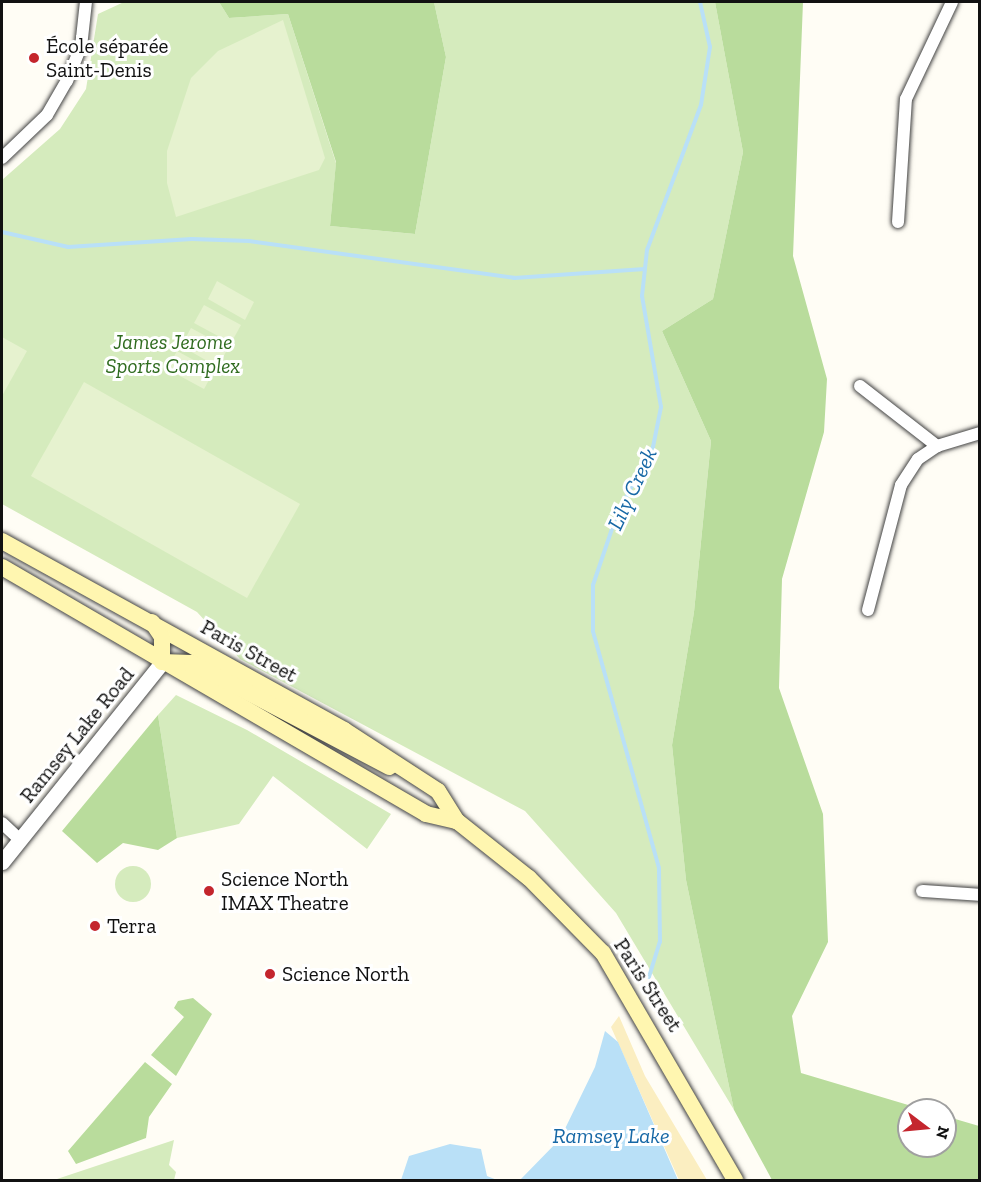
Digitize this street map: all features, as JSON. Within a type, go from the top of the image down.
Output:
[{"type":"main road","name":"Paris Street","points":[[2,541],[151,621],[378,750],[438,791],[457,822],[529,878],[603,952],[735,1180]]},
{"type":"main road","name":"Paris Street","points":[[2,567],[426,814],[457,822]]},
{"type":"main road","points":[[151,621],[162,637],[162,662],[192,663],[438,791]]},
{"type":"street","points":[[2,158],[46,115],[68,81],[81,47],[86,2]]},
{"type":"street","points":[[898,222],[906,99],[952,2]]},
{"type":"street","points":[[860,386],[937,446]]},
{"type":"street","points":[[868,610],[901,485],[918,459],[937,446],[980,433]]},
{"type":"street","name":"Ramsey Lake Road","points":[[2,861],[162,662]]},
{"type":"street","points":[[2,823],[20,840]]},
{"type":"street","points":[[922,891],[980,896]]},
{"type":"green space","name":"James Jerome Sports Complex","points":[[124,2],[219,2],[229,18],[288,14],[336,163],[330,226],[415,234],[446,57],[434,2],[715,2],[743,152],[713,299],[662,331],[711,441],[694,612],[672,745],[686,880],[734,1110],[616,913],[525,811],[240,659],[197,612],[2,504],[2,180],[60,129],[86,89],[98,14]]},
{"type":"green space","points":[[219,2],[434,2],[446,57],[415,234],[330,226],[336,162],[288,14],[229,18]]},
{"type":"green space","points":[[715,2],[803,2],[793,256],[827,379],[824,432],[782,579],[779,688],[823,814],[828,942],[792,1016],[801,1073],[897,1102],[897,1158],[957,1158],[957,1120],[979,1126],[979,1180],[772,1180],[734,1110],[686,880],[672,745],[694,612],[711,441],[662,331],[713,299],[743,152]]},
{"type":"green space","points":[[283,20],[325,158],[319,170],[176,217],[167,183],[167,151],[191,78],[218,51]]},
{"type":"green space","points":[[217,281],[254,302],[245,320],[208,299]]},
{"type":"green space","points":[[204,305],[241,325],[231,343],[194,323]]},
{"type":"green space","points":[[191,328],[228,348],[218,367],[181,346]]},
{"type":"green space","points":[[2,337],[27,351],[2,396]]},
{"type":"green space","points":[[177,351],[214,371],[204,389],[167,369]]},
{"type":"green space","points":[[84,382],[300,504],[247,598],[31,476]]},
{"type":"green space","points":[[176,695],[247,730],[391,814],[367,849],[273,776],[239,824],[177,838],[158,715]]},
{"type":"green space","points":[[158,715],[177,838],[158,850],[123,843],[97,863],[62,831]]},
{"type":"green space","points":[[133,866],[146,871],[151,884],[146,897],[133,902],[120,897],[115,884],[120,871]]},
{"type":"green space","points":[[193,998],[212,1014],[176,1076],[151,1055],[184,1017],[174,1008],[178,1001]]},
{"type":"green space","points":[[145,1062],[172,1084],[149,1117],[146,1138],[76,1164],[68,1151]]},
{"type":"green space","points":[[174,1140],[169,1165],[176,1172],[174,1180],[54,1180]]},
{"type":"sand","points":[[619,1016],[645,1076],[707,1180],[679,1180],[611,1027]]},
{"type":"water","name":"Ramsey Lake","points":[[605,1031],[618,1042],[678,1180],[520,1180],[560,1139],[595,1067]]},
{"type":"water","points":[[450,1144],[481,1149],[487,1176],[497,1180],[401,1180],[409,1156]]},
{"type":"waterway","name":"Lily Creek","points":[[649,977],[660,942],[659,868],[593,631],[593,585],[617,514],[653,447],[661,407],[642,296],[647,250],[701,105],[710,47],[700,2]]},
{"type":"waterway","points":[[2,232],[68,247],[192,239],[249,241],[514,278],[645,269]]},
{"type":"place","name":"École séparée Saint-Denis","points":[[34,58]]},
{"type":"place","name":"Science North IMAX Theatre","points":[[209,891]]},
{"type":"place","name":"Terra","points":[[95,926]]},
{"type":"place","name":"Science North","points":[[270,974]]}]
